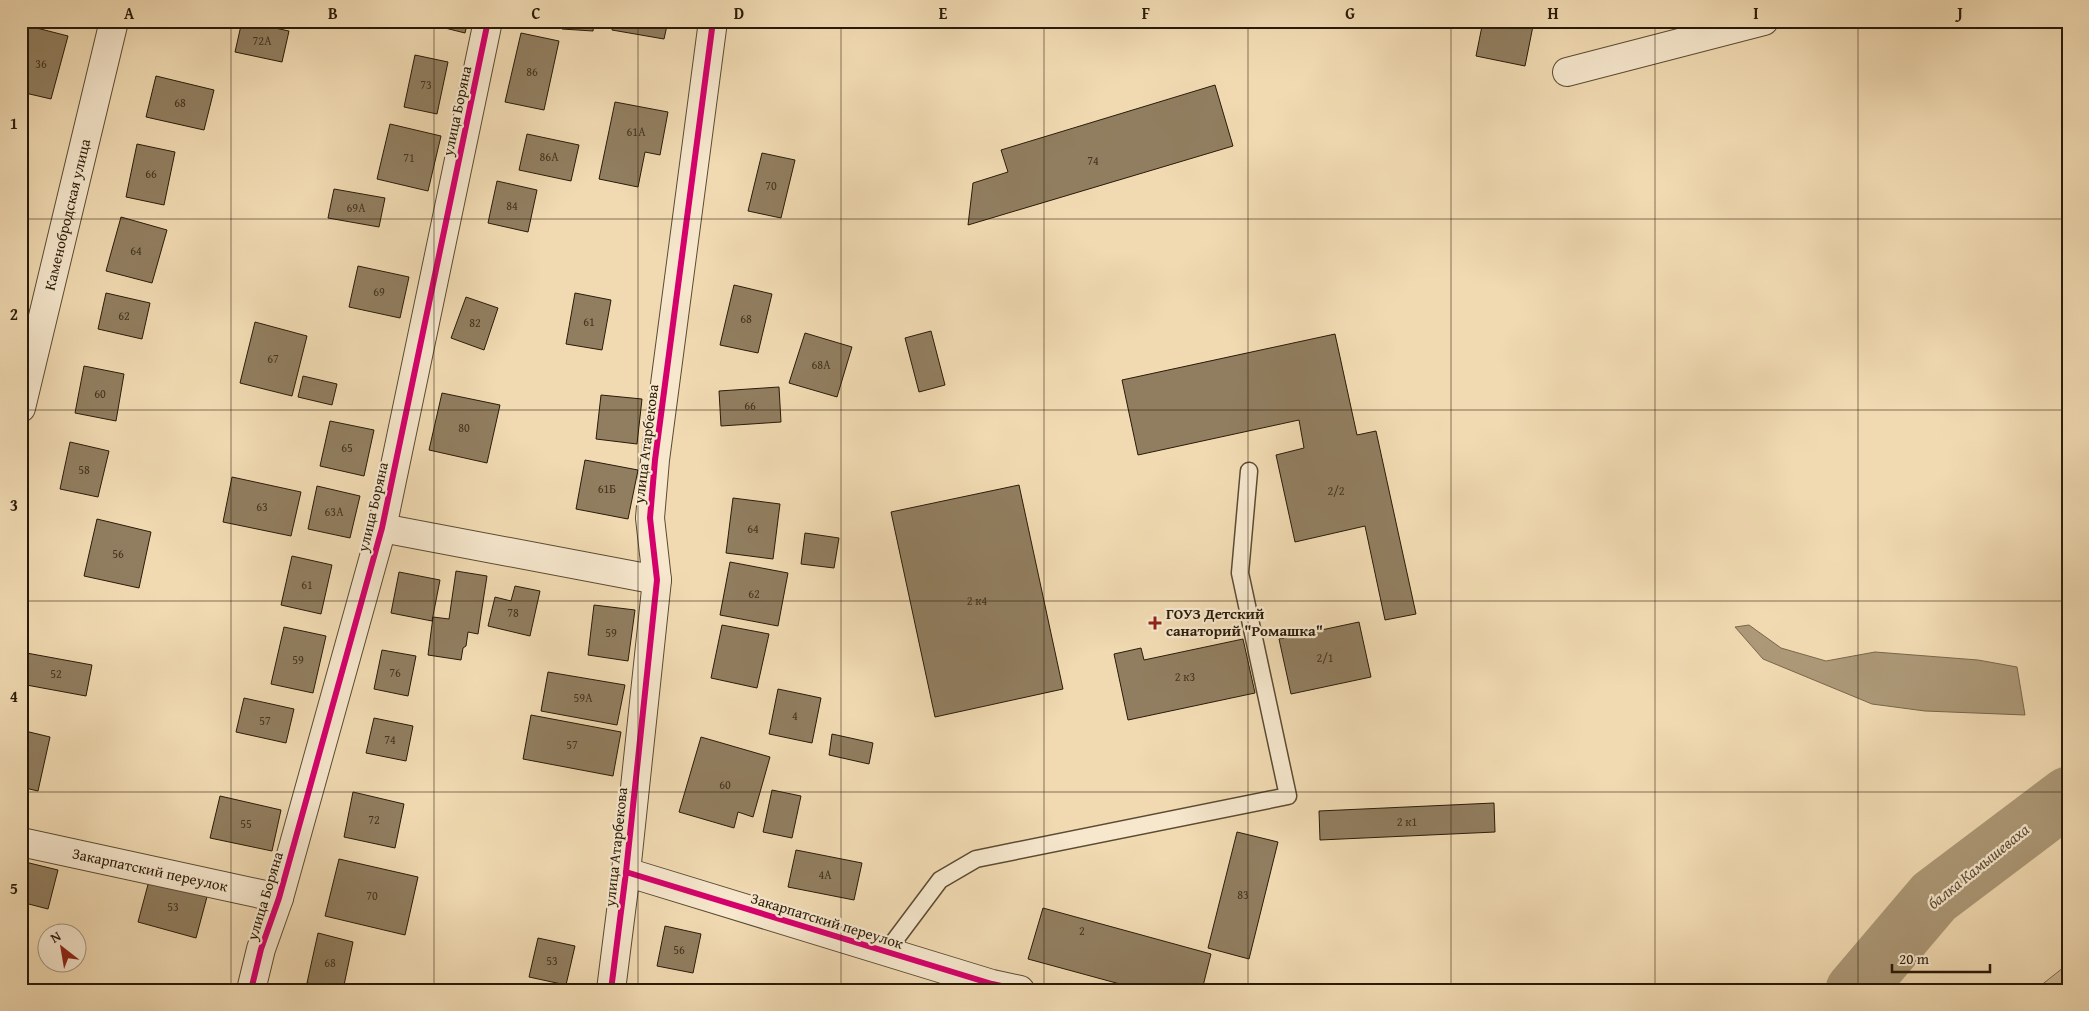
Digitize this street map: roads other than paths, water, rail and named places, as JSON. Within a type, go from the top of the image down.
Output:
[{"type":"street","name":"Каменобродская улица","points":[[21,408],[114,21]]},
{"type":"street","name":"улица Боряна","points":[[250,990],[261,949],[279,898],[382,528],[488,21]]},
{"type":"street","name":"улица Атарбекова","points":[[611,990],[626,872],[657,580],[650,518],[655,460],[714,21]]},
{"type":"street","points":[[1568,72],[1764,21]]},
{"type":"street","points":[[382,528],[657,580]]},
{"type":"street","name":"Закарпатский переулок","points":[[21,842],[279,898]]},
{"type":"street","name":"Закарпатский переулок","points":[[626,872],[886,952],[992,987],[1020,990]]},
{"type":"lane","points":[[886,952],[940,880],[976,859],[1288,796],[1240,573],[1249,471]]},
{"type":"waterway","name":"балка Камышеваха","points":[[1855,990],[1934,897],[2068,796]]},
{"type":"place","name":"ГОУЗ Детский санаторий \"Ромашка\"","points":[[1155,623]]}]
